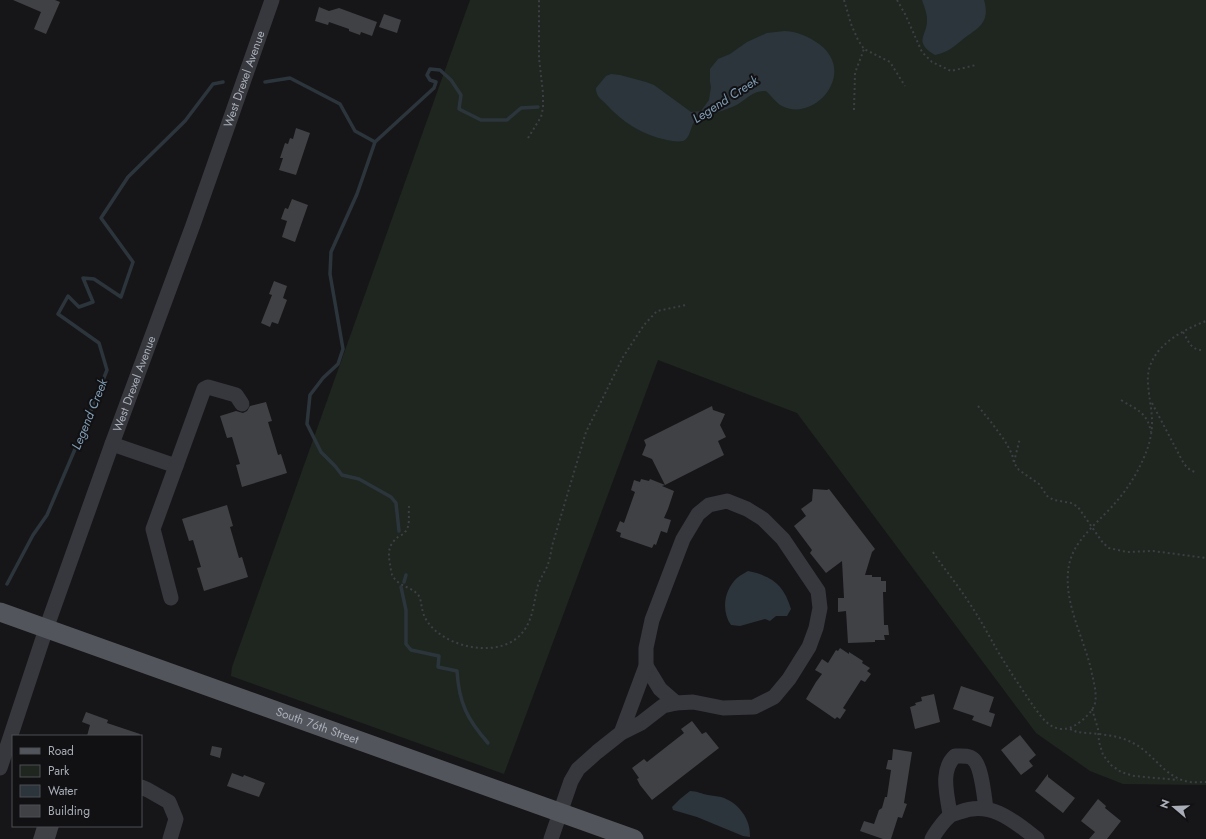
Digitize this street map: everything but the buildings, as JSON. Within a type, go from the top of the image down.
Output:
[{"type":"main road","name":"South 76th Street","points":[[0,612],[634,839]]},
{"type":"street","name":"West Drexel Avenue","points":[[13,735],[46,629],[272,0]]},
{"type":"street","points":[[171,598],[153,529],[204,388],[208,387],[236,395],[242,404]]},
{"type":"street","points":[[112,444],[176,466]]},
{"type":"street","points":[[551,839],[575,773],[597,752],[621,733],[663,706],[676,703],[693,702],[723,708],[754,707],[774,698],[789,679],[809,647],[816,628],[820,608],[818,591],[783,539],[763,519],[747,509],[727,501],[709,505],[698,514],[683,539],[652,620],[646,648],[646,666],[621,733]]},
{"type":"street","points":[[646,666],[660,689],[676,703]]},
{"type":"street","name":"West Drexel Avenue","points":[[0,768],[11,743]]},
{"type":"street","points":[[950,815],[945,776],[950,760],[955,756],[972,758],[978,764],[986,808]]},
{"type":"street","points":[[142,787],[169,802],[176,819],[170,839]]},
{"type":"street","points":[[932,839],[934,834],[950,815],[968,808],[986,808],[1003,815],[1037,839]]},
{"type":"path","points":[[528,138],[540,117],[543,108],[539,58],[539,0]]},
{"type":"path","points":[[844,0],[851,24],[864,49],[890,62],[905,86]]},
{"type":"path","points":[[897,0],[922,52],[932,62],[951,71],[976,66]]},
{"type":"path","points":[[854,110],[855,73],[864,49]]},
{"type":"path","points":[[409,506],[409,522],[407,529],[405,533],[393,541],[388,549],[388,555],[394,580],[415,591],[420,598],[421,608],[426,621],[445,637],[474,648],[486,649],[507,644],[517,637],[525,629],[532,611],[540,579],[548,564],[586,432],[623,357],[644,325],[657,311],[686,305]]},
{"type":"path","points":[[1070,729],[1091,712],[1095,704],[1096,694],[1089,660],[1069,592],[1067,574],[1071,558],[1092,527],[1116,503],[1128,487],[1142,460],[1151,434],[1153,416],[1148,384],[1148,369],[1153,357],[1161,347],[1183,332],[1206,321]]},
{"type":"path","points":[[1183,332],[1192,346],[1197,350],[1201,350]]},
{"type":"path","points":[[1121,400],[1146,417],[1149,422],[1151,434]]},
{"type":"path","points":[[1151,402],[1184,464],[1190,470],[1195,472]]},
{"type":"path","points":[[978,406],[1005,442],[1012,454],[1014,463],[1019,470],[1039,484],[1048,497],[1054,500],[1071,503],[1078,507],[1103,543],[1109,548],[1127,552],[1153,551],[1206,558]]},
{"type":"path","points":[[1014,463],[1020,438]]},
{"type":"path","points":[[933,552],[968,600],[998,652],[1040,714],[1050,726],[1059,729],[1070,729],[1076,732],[1123,738],[1135,744],[1152,757],[1165,771],[1175,778],[1186,781]]},
{"type":"path","points":[[1092,708],[1102,756],[1121,772],[1134,776],[1206,782]]},
{"type":"green space","points":[[470,0],[1206,0],[1206,785],[1123,784],[1090,771],[1036,733],[797,413],[658,360],[504,774],[231,676],[232,667]]},
{"type":"water","points":[[922,0],[984,0],[986,15],[984,20],[977,28],[956,45],[943,53],[935,55],[924,46],[923,42],[927,19]]},
{"type":"water","points":[[785,31],[803,35],[819,44],[830,56],[834,68],[833,81],[827,92],[818,102],[807,108],[794,109],[782,106],[777,103],[766,91],[760,91],[751,95],[737,105],[695,121],[686,139],[683,141],[675,141],[649,135],[633,127],[618,116],[597,93],[596,88],[606,76],[611,74],[620,75],[654,85],[691,112],[701,111],[709,100],[711,87],[710,69],[718,59],[730,54],[747,42],[767,33]]},
{"type":"water","points":[[748,571],[770,579],[781,588],[791,609],[787,616],[776,616],[770,621],[765,619],[740,626],[731,625],[725,607],[727,594],[729,588],[737,578]]},
{"type":"water","points":[[690,791],[721,797],[733,803],[746,818],[750,830],[750,837],[743,836],[697,817],[673,810],[672,807]]},
{"type":"waterway","name":"Legend Creek","points":[[265,82],[290,78],[340,104],[355,131],[375,142],[434,88],[436,82],[430,80],[427,75],[430,69],[440,70],[451,80],[461,95],[459,109],[481,120],[507,120],[521,108],[538,107]]},
{"type":"waterway","name":"Legend Creek","points":[[7,584],[33,535],[47,515],[107,370],[99,343],[58,314],[68,296],[79,307],[93,302],[83,278],[94,279],[121,297],[133,262],[101,218],[128,177],[185,121],[213,84],[223,82]]},
{"type":"waterway","points":[[375,142],[357,194],[331,252],[330,274],[343,349],[338,364],[323,378],[310,395],[307,424],[321,452],[342,475],[359,479],[391,497],[396,503],[399,531]]},
{"type":"waterway","points":[[404,582],[406,575]]},
{"type":"waterway","points":[[401,587],[406,610],[406,644],[411,650],[439,656],[438,667],[457,671],[462,702],[465,710],[469,718],[488,743]]}]
